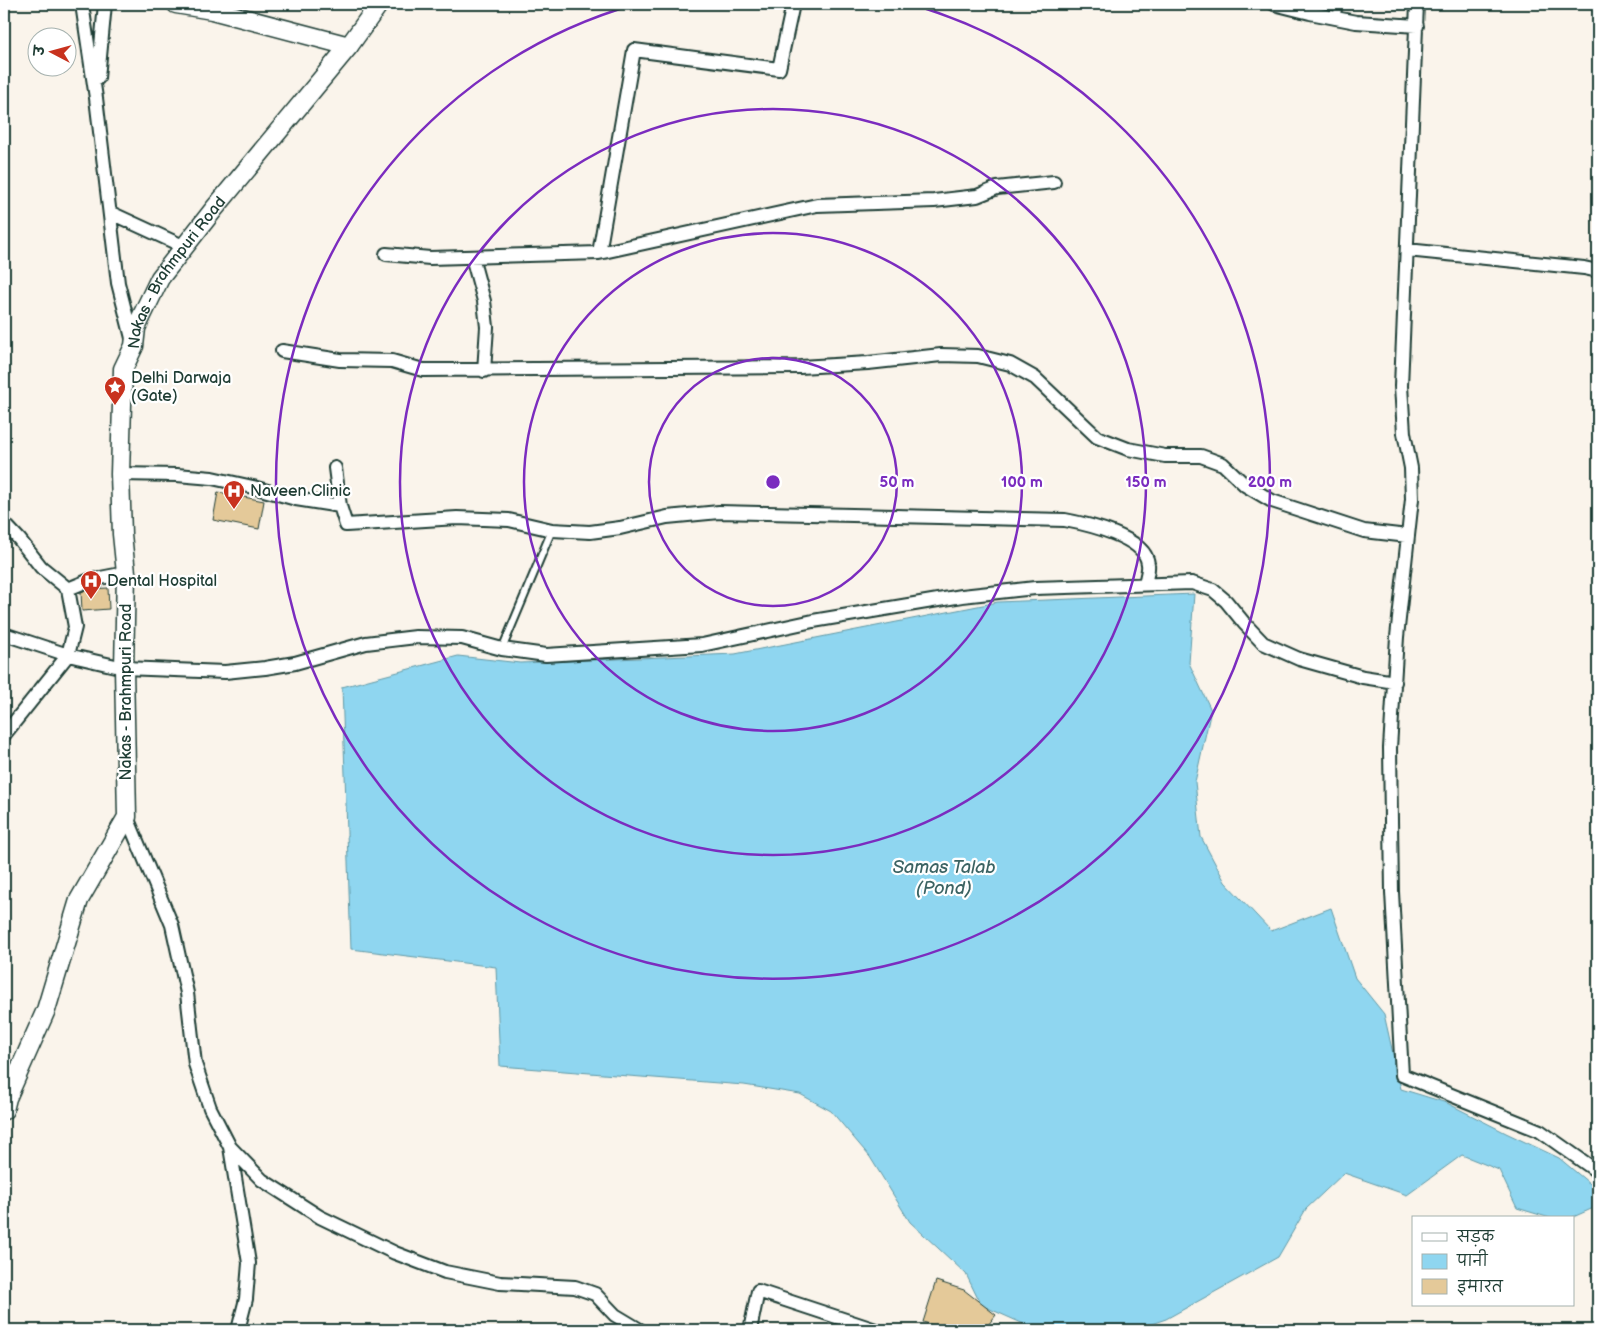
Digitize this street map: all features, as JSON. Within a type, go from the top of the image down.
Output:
[{"type":"street","points":[[82,4],[96,98],[118,283],[134,346]]},
{"type":"street","points":[[96,98],[105,4]]},
{"type":"street","points":[[176,4],[212,10],[349,46]]},
{"type":"street","name":"Nakas - Brahmpuri Road","points":[[127,817],[124,668],[126,573],[122,534],[120,474],[123,369],[134,346],[136,328],[160,278],[349,46],[379,4]]},
{"type":"street","points":[[599,254],[634,50],[779,69],[793,4]]},
{"type":"street","points":[[1274,4],[1356,22],[1417,26]]},
{"type":"street","points":[[1417,4],[1401,386],[1404,433],[1411,468],[1412,492],[1397,637],[1390,748],[1392,892],[1402,1075],[1540,1131],[1598,1172]]},
{"type":"street","points":[[386,254],[430,258],[599,254],[817,205],[934,201],[977,196],[997,188],[1054,182]]},
{"type":"street","points":[[110,213],[185,247]]},
{"type":"street","points":[[1407,250],[1598,271]]},
{"type":"street","points":[[472,257],[484,301],[487,327],[484,371]]},
{"type":"street","points":[[282,351],[340,360],[392,361],[423,370],[484,371],[800,368],[942,355],[978,356],[1010,364],[1036,378],[1097,437],[1128,449],[1165,456],[1201,456],[1223,464],[1245,485],[1272,501],[1364,531],[1408,536]]},
{"type":"street","points":[[336,468],[340,506],[346,525],[457,518],[509,520],[552,530],[590,532],[620,528],[667,517],[720,512],[1065,520],[1099,527],[1126,539],[1143,552],[1149,564],[1145,584]]},
{"type":"street","points":[[120,474],[212,478],[296,499],[340,506]]},
{"type":"street","points":[[4,524],[19,539],[41,567],[68,589],[75,627],[68,655],[4,735]]},
{"type":"street","points":[[68,589],[90,580],[126,573]]},
{"type":"street","points":[[4,634],[68,655],[124,668],[225,672],[295,663],[366,643],[416,638],[462,638],[502,649],[546,655],[702,646],[814,621],[962,596],[1035,588],[1192,584],[1213,590],[1226,601],[1263,643],[1299,659],[1363,677],[1395,682]]},
{"type":"street","points":[[4,1110],[7,1098],[46,1010],[79,900],[127,817]]},
{"type":"street","points":[[127,817],[172,925],[187,992],[195,1064],[210,1108],[230,1147],[262,1180],[320,1217],[395,1253],[444,1272],[500,1282],[575,1287],[595,1294],[615,1315],[640,1330]]},
{"type":"street","points":[[230,1147],[248,1264],[246,1299],[238,1330]]},
{"type":"street","points":[[750,1330],[758,1291],[876,1330]]},
{"type":"lane","points":[[1336,18],[1339,4]]},
{"type":"lane","points":[[502,649],[552,530]]},
{"type":"water","name":"Samas Talab (Pond)","points":[[1194,594],[1189,663],[1211,710],[1195,782],[1201,837],[1225,882],[1271,931],[1331,908],[1355,978],[1384,1014],[1401,1089],[1447,1103],[1559,1158],[1595,1188],[1598,1193],[1598,1206],[1574,1217],[1543,1216],[1517,1208],[1499,1170],[1462,1155],[1407,1195],[1344,1173],[1306,1209],[1278,1257],[1166,1319],[1134,1330],[1030,1330],[1026,1325],[981,1305],[966,1274],[910,1222],[870,1157],[831,1111],[800,1094],[744,1085],[500,1066],[496,967],[351,949],[342,687],[458,656],[520,663],[735,654],[998,602]]},
{"type":"building","points":[[218,492],[264,501],[259,529],[213,520]]},
{"type":"building","points":[[108,588],[109,609],[82,611],[81,592],[88,589]]},
{"type":"building","points":[[936,1281],[964,1290],[996,1315],[984,1330],[948,1330],[923,1322]]},
{"type":"place","name":"Delhi Darwaja (Gate)","points":[[115,406]]},
{"type":"place","name":"Naveen Clinic","points":[[234,510]]},
{"type":"place","name":"Dental Hospital","points":[[91,600]]}]
